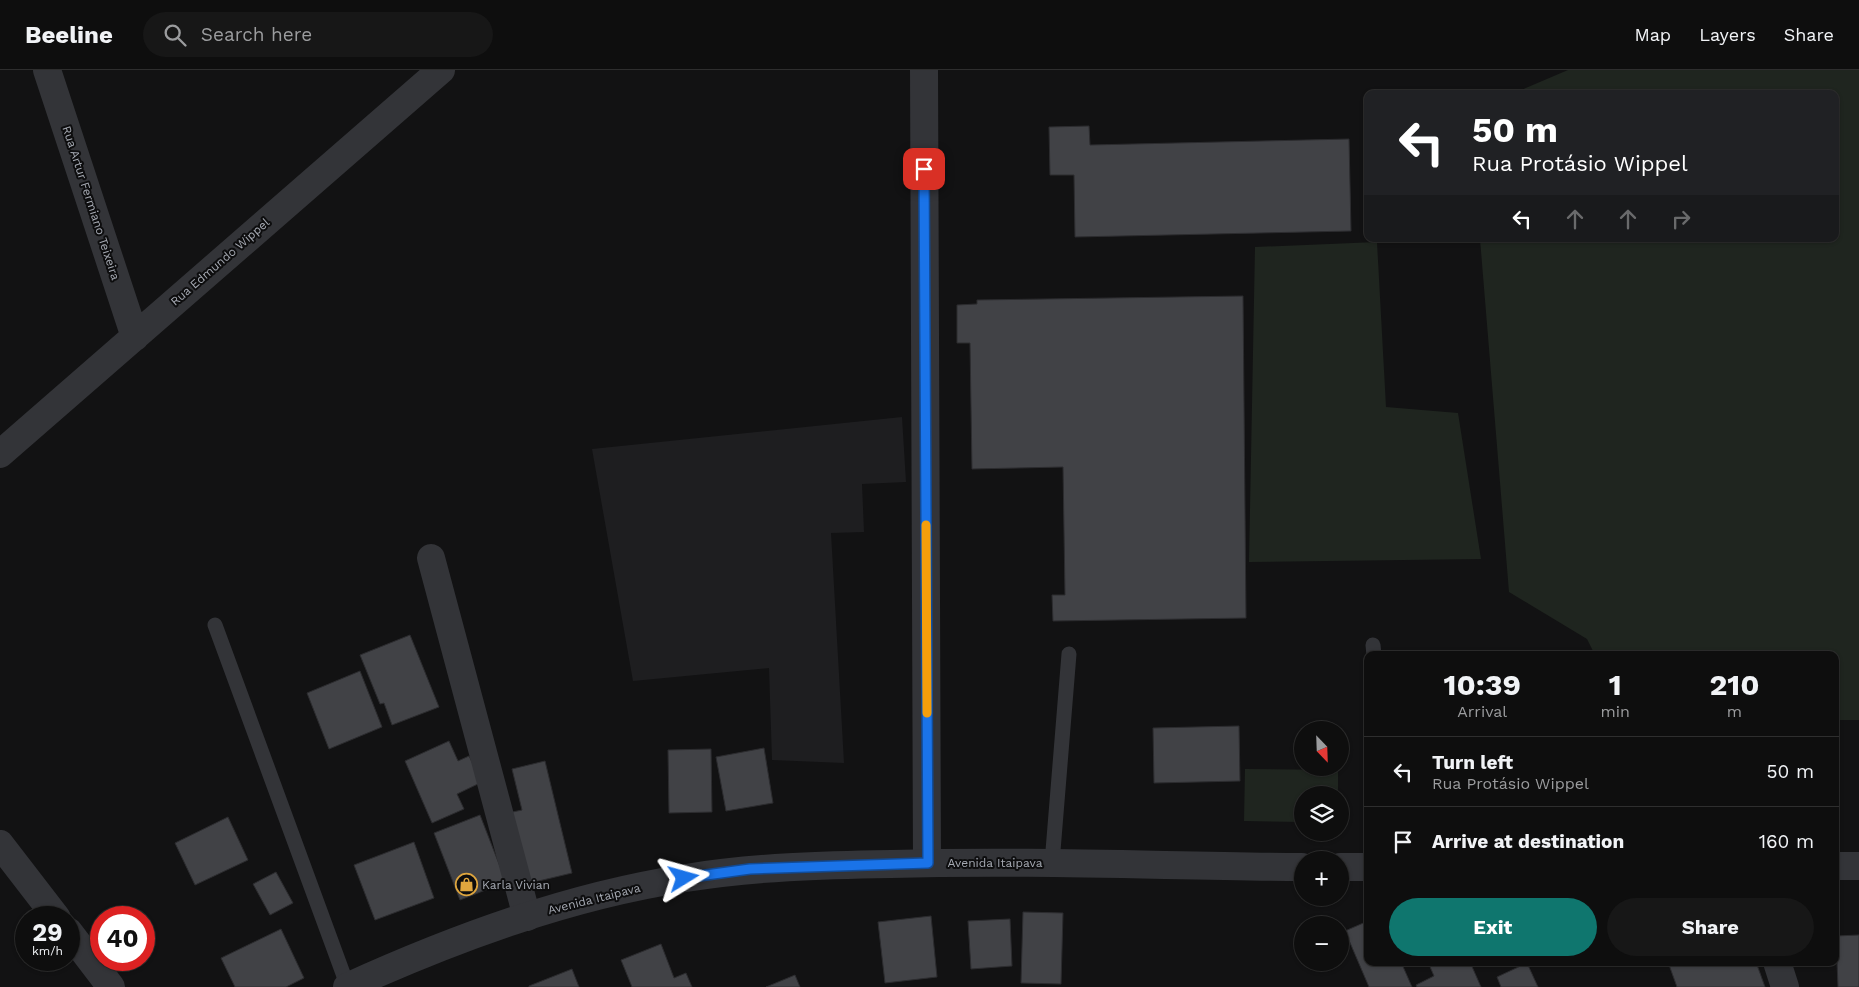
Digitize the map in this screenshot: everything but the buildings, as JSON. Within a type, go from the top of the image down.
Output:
[{"type":"street","name":"Rua Artur Fermiano Teixeira","points":[[47,70],[135,337]]},
{"type":"street","name":"Rua Edmundo Wippel","points":[[0,454],[441,70]]},
{"type":"street","points":[[924,70],[928,863]]},
{"type":"street","points":[[431,558],[527,917]]},
{"type":"street","points":[[0,844],[48,906]]},
{"type":"street","name":"Avenida Itaipava","points":[[348,987],[479,933],[527,917],[616,892],[694,877],[750,869],[928,863],[1294,867]]},
{"type":"street","points":[[1839,866],[1859,866]]},
{"type":"street","points":[[1349,867],[1364,867]]},
{"type":"street","points":[[80,946],[111,987]]},
{"type":"street","points":[[1778,966],[1785,987]]},
{"type":"lane","points":[[215,625],[348,987]]},
{"type":"lane","points":[[1052,863],[1069,654]]},
{"type":"shaded area","points":[[1568,70],[1859,70],[1859,720],[1839,720],[1839,651],[1593,651],[1587,639],[1509,592],[1480,242],[1839,242],[1839,90],[1521,90]]},
{"type":"shaded area","points":[[1377,242],[1386,407],[1458,413],[1481,559],[1249,562],[1255,247]]},
{"type":"shaded area","points":[[902,417],[906,482],[862,484],[864,532],[831,533],[844,763],[772,760],[769,668],[633,681],[592,449]]},
{"type":"shaded area","points":[[1245,769],[1294,770],[1294,776],[1338,776],[1338,786],[1294,786],[1294,822],[1244,821]]},
{"type":"slow traffic","points":[[926,525],[927,713]]},
{"type":"place","name":"Karla Vivian","points":[[466,885]]},
{"type":"route","points":[[684,878],[750,869],[928,863],[924,169]]}]
